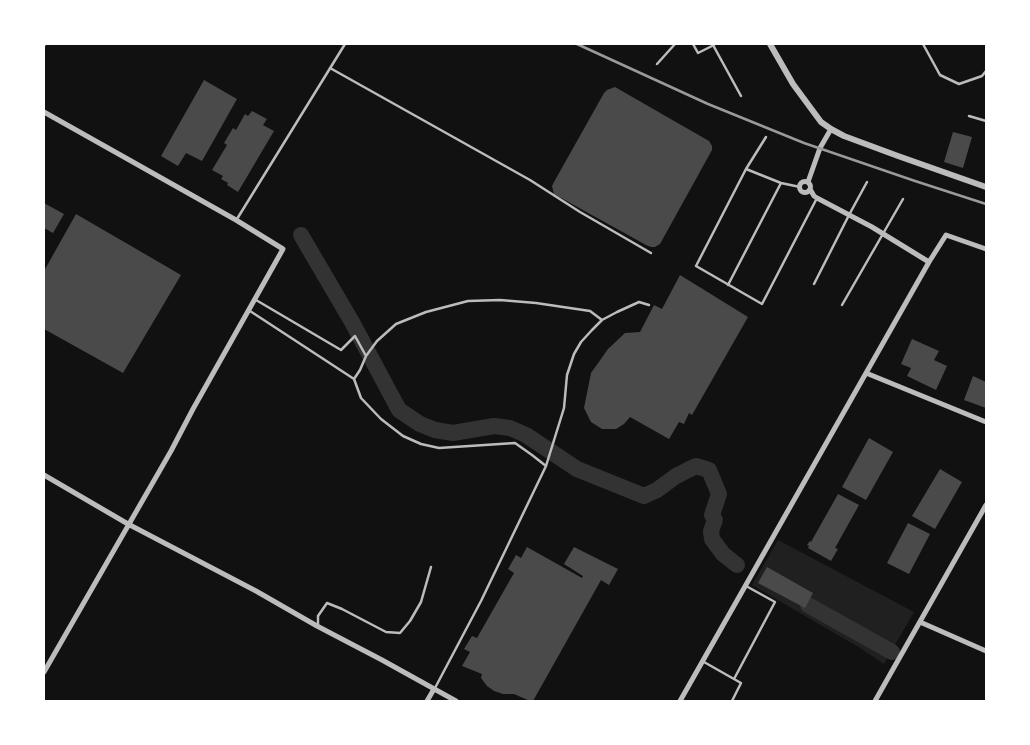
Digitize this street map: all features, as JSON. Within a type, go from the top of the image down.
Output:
[{"type":"street","points":[[771,44],[793,84],[821,122],[844,136],[986,187]]},
{"type":"street","points":[[44,112],[236,220],[283,249],[171,451],[44,672]]},
{"type":"street","points":[[831,128],[820,148],[808,182],[814,196],[929,262]]},
{"type":"street","points":[[808,182],[803,182],[800,187],[805,192],[808,192],[810,189]]},
{"type":"street","points":[[680,701],[946,235],[986,249]]},
{"type":"street","points":[[866,374],[986,422]]},
{"type":"street","points":[[44,475],[128,524],[256,591],[456,701]]},
{"type":"street","points":[[875,701],[986,506]]},
{"type":"street","points":[[920,622],[986,651]]},
{"type":"street","points":[[427,701],[434,690]]},
{"type":"lane","points":[[236,220],[345,44]]},
{"type":"lane","points":[[656,64],[675,44]]},
{"type":"lane","points":[[693,44],[698,53],[714,44],[741,96]]},
{"type":"lane","points":[[923,44],[940,75],[959,84],[982,76],[986,71]]},
{"type":"lane","points":[[330,68],[530,180],[580,212],[651,253]]},
{"type":"lane","points":[[969,116],[986,121]]},
{"type":"lane","points":[[766,137],[746,169],[696,266],[762,304],[817,198]]},
{"type":"lane","points":[[746,169],[781,183],[800,187]]},
{"type":"lane","points":[[814,284],[848,215],[867,182]]},
{"type":"lane","points":[[728,285],[781,183]]},
{"type":"lane","points":[[842,305],[903,199]]},
{"type":"lane","points":[[255,299],[341,350],[355,336],[366,356]]},
{"type":"lane","points":[[354,379],[366,356],[377,341],[396,324],[426,312],[468,301],[500,300],[536,303],[590,311],[602,320]]},
{"type":"lane","points":[[434,690],[481,601],[546,466],[564,408],[567,375],[574,354],[581,342],[602,320],[639,302],[650,305]]},
{"type":"lane","points":[[249,310],[354,379],[361,398],[381,419],[403,436],[421,444],[439,448],[515,443],[546,466]]},
{"type":"lane","points":[[317,626],[318,616],[327,603],[386,632],[400,633],[422,602],[431,567]]},
{"type":"lane","points":[[734,679],[775,602],[746,584]]},
{"type":"lane","points":[[703,661],[741,683],[732,701]]},
{"type":"shaded area","points":[[778,540],[914,612],[884,664],[752,585]]},
{"type":"building","points":[[204,80],[237,99],[202,161],[186,153],[178,166],[161,156]]},
{"type":"building","points":[[615,87],[709,141],[712,146],[712,150],[660,244],[655,247],[646,245],[554,194],[552,186],[604,93]]},
{"type":"building","points":[[252,111],[267,119],[263,125],[274,131],[238,192],[221,179],[223,176],[212,170],[227,145],[224,143],[233,128],[236,130],[245,114],[248,116]]},
{"type":"building","points":[[953,132],[972,137],[963,168],[944,162]]},
{"type":"building","points":[[44,203],[64,214],[53,233],[44,228]]},
{"type":"building","points":[[76,214],[181,275],[123,373],[44,329],[44,271]]},
{"type":"building","points":[[680,275],[748,317],[692,415],[689,413],[684,424],[679,422],[669,439],[630,417],[616,429],[602,429],[591,422],[584,408],[591,373],[608,349],[625,333],[640,332],[654,305],[662,309]]},
{"type":"building","points":[[912,339],[939,351],[934,360],[947,366],[936,390],[907,376],[911,368],[901,364]]},
{"type":"building","points":[[973,376],[986,382],[986,408],[964,400]]},
{"type":"building","points":[[869,438],[893,452],[866,500],[842,487]]},
{"type":"building","points":[[940,469],[962,482],[935,529],[912,516]]},
{"type":"building","points":[[838,494],[859,505],[835,548],[838,549],[831,561],[808,548],[809,546],[807,545],[811,542]]},
{"type":"building","points":[[908,523],[930,534],[909,574],[887,563]]},
{"type":"building","points":[[527,547],[582,578],[583,576],[564,564],[574,547],[618,569],[609,585],[601,580],[533,701],[514,694],[503,694],[494,691],[481,678],[482,674],[462,666],[470,652],[464,649],[472,636],[477,638],[514,573],[508,569],[516,555],[521,558]]},
{"type":"building","points":[[767,567],[813,593],[805,608],[758,583]]},
{"type":"waterway","points":[[301,235],[352,322],[399,410],[420,424],[435,430],[453,433],[494,426],[510,428],[526,435],[577,469],[644,496],[696,466],[709,470],[719,494],[712,515],[715,520],[711,531],[712,539],[723,554],[737,565]]},
{"type":"waterway","points":[[808,605],[892,652]]},
{"type":"railway","points":[[577,44],[708,104],[804,143],[986,204]]}]
